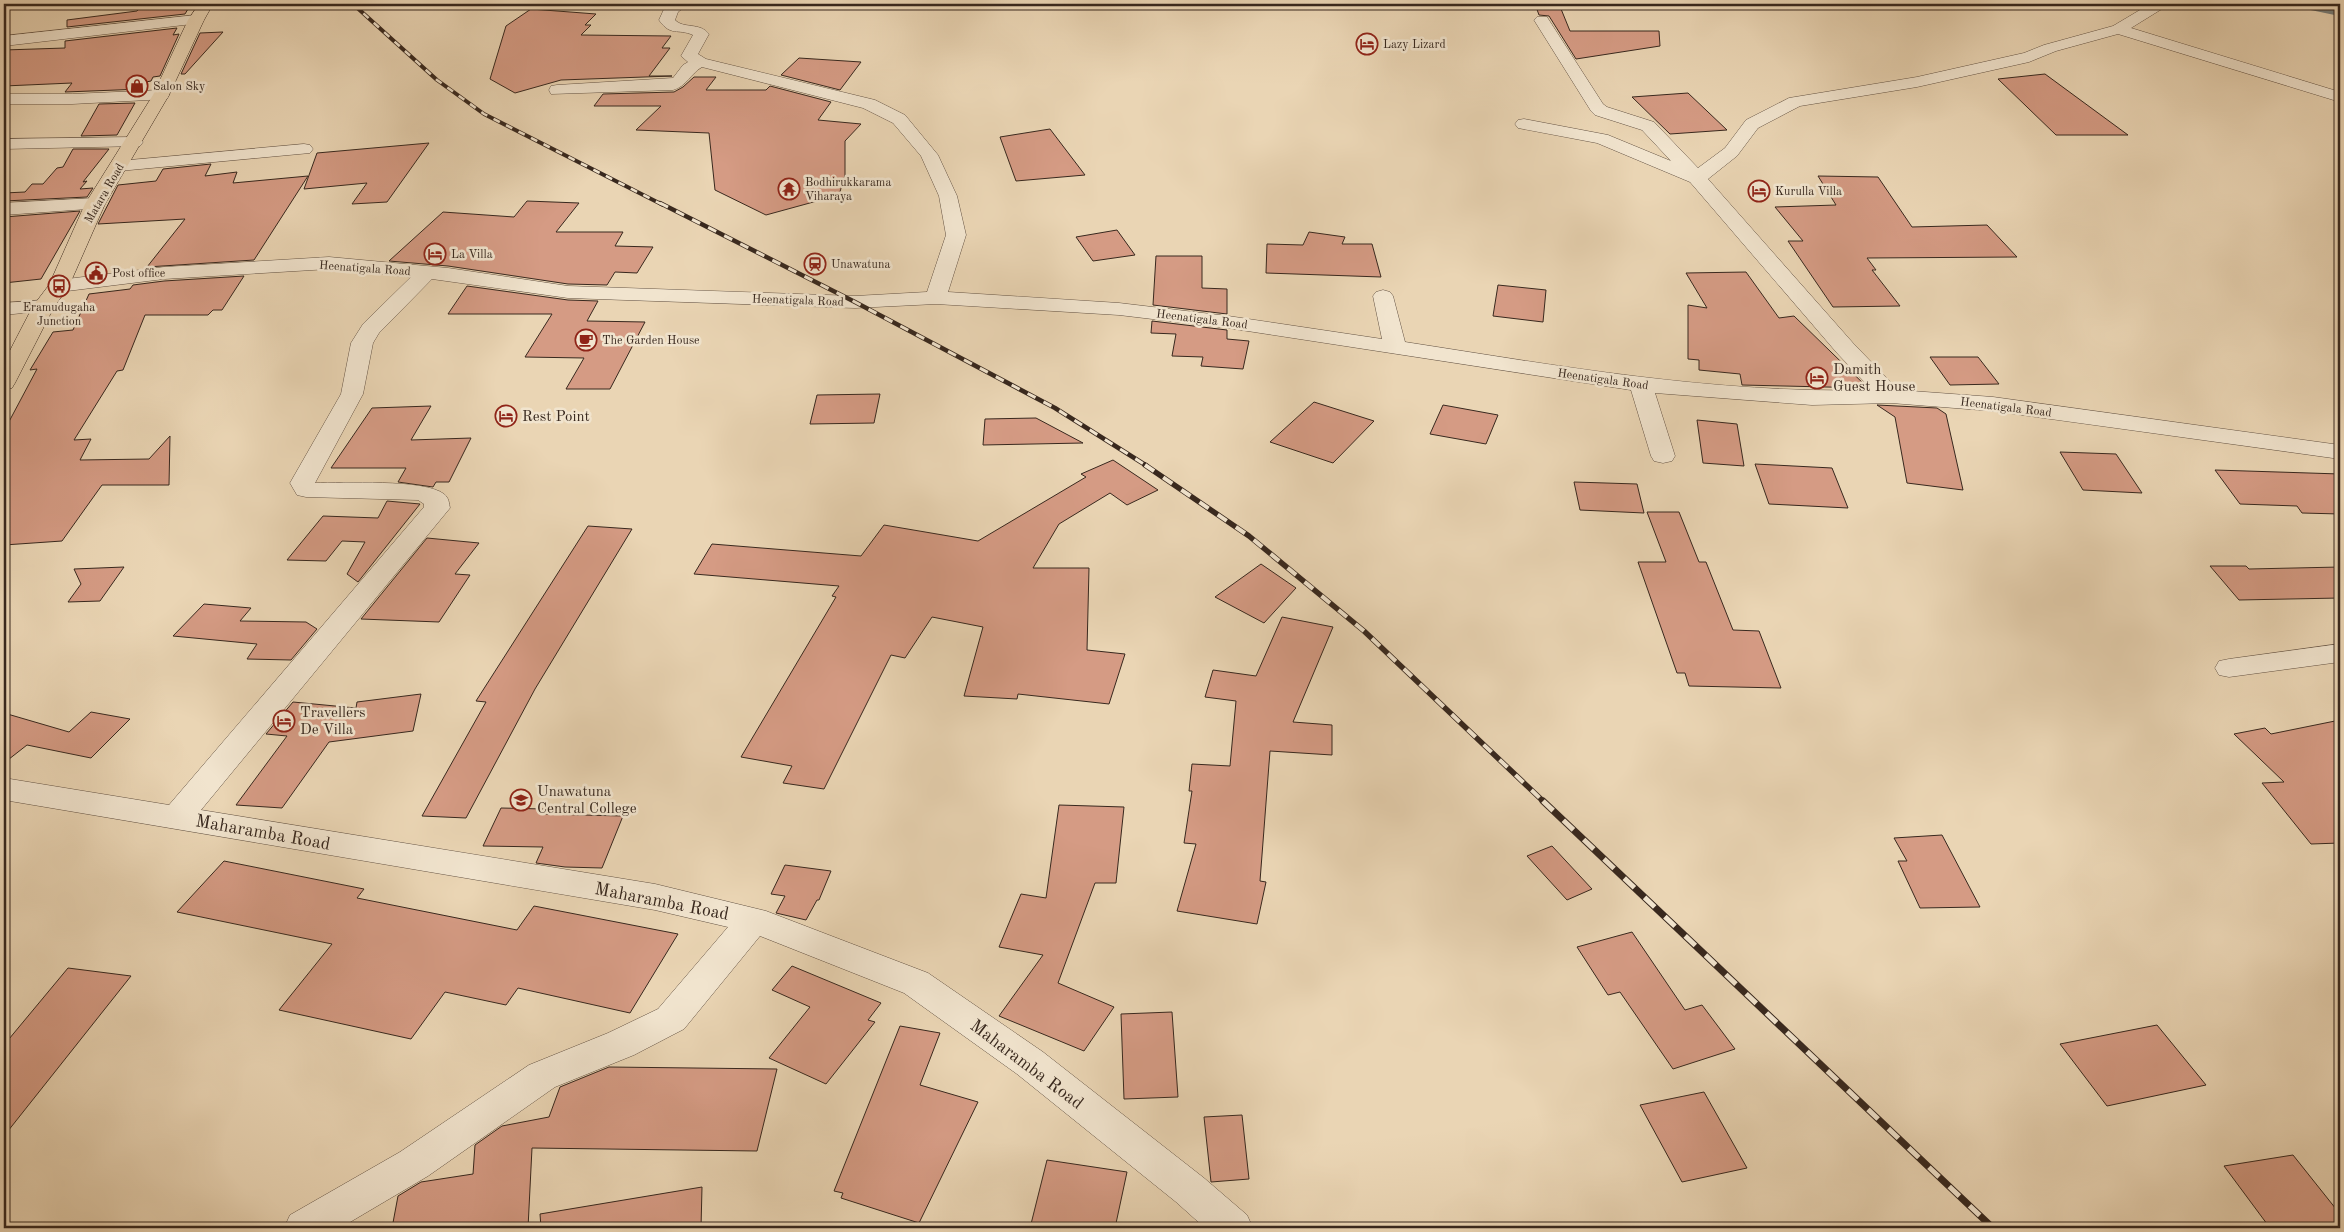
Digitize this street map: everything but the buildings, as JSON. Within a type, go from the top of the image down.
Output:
[{"type":"highway","name":"Matara Road","points":[[4,382],[44,306],[59,286],[95,204],[161,95],[201,12]]},
{"type":"street","points":[[681,4],[672,9],[667,20],[673,27],[689,28],[701,34],[689,56],[700,62],[869,104],[899,119],[929,155],[948,196],[956,235],[936,298]]},
{"type":"street","points":[[1698,178],[1731,152],[1752,124],[1795,102],[1917,82],[2028,58],[2050,48],[2118,29],[2160,4]]},
{"type":"street","points":[[4,41],[44,38],[201,12]]},
{"type":"street","points":[[1542,20],[1597,107],[1601,111],[1648,126],[1698,178],[1845,348],[1891,396]]},
{"type":"street","points":[[2118,29],[2340,97]]},
{"type":"street","points":[[557,90],[672,85],[678,82],[689,68],[700,62]]},
{"type":"street","points":[[4,98],[72,99],[161,95]]},
{"type":"street","points":[[1524,124],[1602,139],[1698,178]]},
{"type":"street","points":[[4,144],[134,142]]},
{"type":"street","points":[[119,166],[304,149]]},
{"type":"street","points":[[4,209],[95,204]]},
{"type":"street","name":"Heenatigala Road","points":[[59,286],[164,273],[329,264],[427,272],[568,292],[855,302],[936,298],[1119,309],[1228,322],[1641,385],[1812,398],[1891,396],[1993,404],[2340,452]]},
{"type":"street","points":[[177,817],[437,508],[436,500],[423,493],[306,490],[302,482],[352,394],[362,343],[371,330],[427,272]]},
{"type":"street","points":[[1383,296],[1395,348]]},
{"type":"street","points":[[4,309],[44,306]]},
{"type":"street","points":[[1641,385],[1664,456]]},
{"type":"street","points":[[2229,668],[2340,653]]},
{"type":"street","name":"Maharamba Road","points":[[4,789],[655,898],[754,920],[916,983],[1030,1063],[1190,1190],[1233,1228]]},
{"type":"street","points":[[304,1228],[414,1164],[542,1076],[621,1044],[671,1019],[754,920]]},
{"type":"waterway","points":[[2297,4],[2340,13]]},
{"type":"railway","points":[[353,4],[437,80],[484,114],[663,205]]},
{"type":"railway","points":[[660,203],[855,302],[1055,408],[1147,466]]},
{"type":"railway","points":[[1145,465],[1249,536],[1364,631],[1544,802]]},
{"type":"railway","points":[[1543,801],[1993,1228]]},
{"type":"place","name":"Lazy Lizard","points":[[1367,44]]},
{"type":"place","name":"Salon Sky","points":[[137,86]]},
{"type":"place","name":"Bodhirukkarama Viharaya","points":[[789,189]]},
{"type":"place","name":"Kurulla Villa","points":[[1759,191]]},
{"type":"place","name":"La Villa","points":[[435,254]]},
{"type":"place","name":"Unawatuna","points":[[815,264]]},
{"type":"place","name":"Post office","points":[[96,273]]},
{"type":"place","name":"Eramudugaha Junction","points":[[59,286]]},
{"type":"place","name":"The Garden House","points":[[586,340]]},
{"type":"place","name":"Damith Guest House","points":[[1817,378]]},
{"type":"place","name":"Rest Point","points":[[506,416]]},
{"type":"place","name":"Travellers De Villa","points":[[284,721]]},
{"type":"place","name":"Unawatuna Central College","points":[[521,800]]}]
